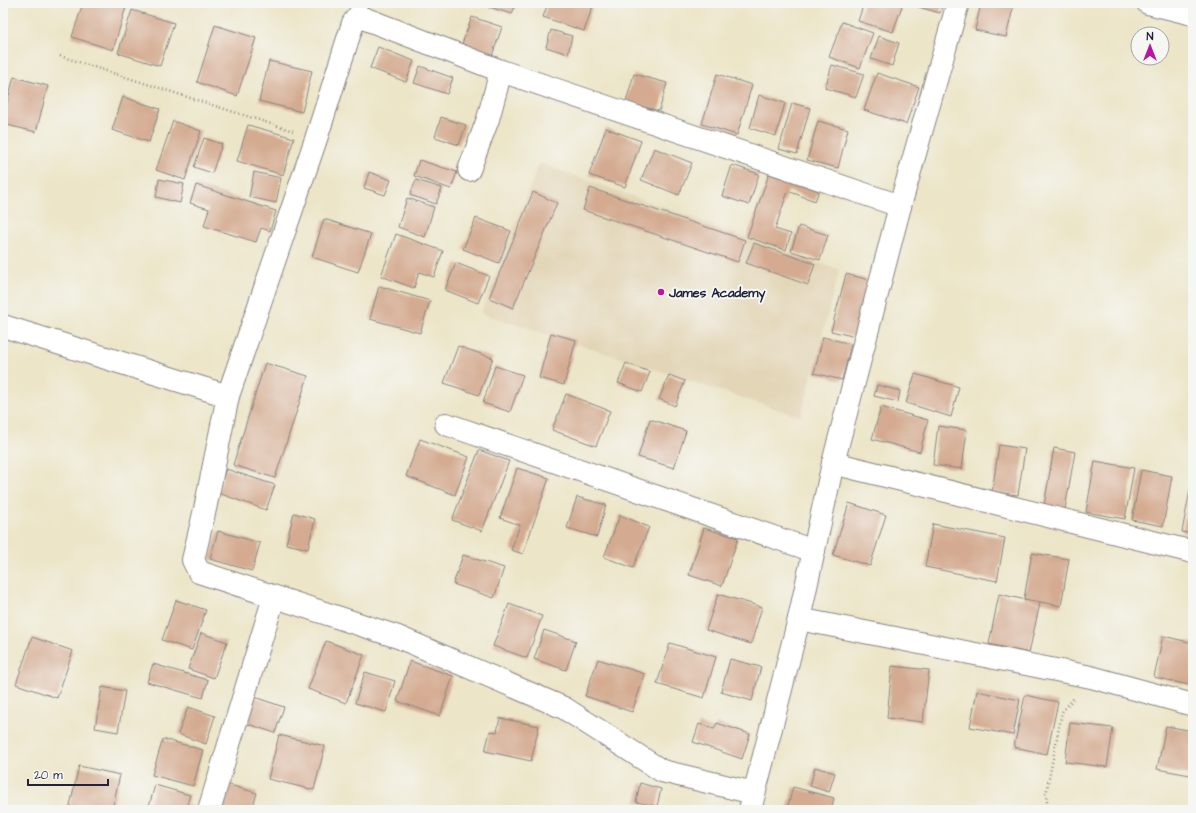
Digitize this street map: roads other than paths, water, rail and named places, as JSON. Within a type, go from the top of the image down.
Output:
[{"type":"street","points":[[900,206],[501,71],[358,16],[353,23],[316,139],[228,396],[193,560],[199,572],[398,637],[564,708],[662,771],[752,801],[799,619],[833,463],[900,206],[958,3]]},
{"type":"street","points":[[1149,3],[1193,14]]},
{"type":"street","points":[[470,170],[488,119],[501,71]]},
{"type":"street","points":[[3,326],[228,396]]},
{"type":"street","points":[[446,424],[814,552]]},
{"type":"street","points":[[833,463],[1193,552]]},
{"type":"street","points":[[209,810],[274,597]]},
{"type":"street","points":[[799,619],[1091,677],[1193,705]]},
{"type":"place","name":"James Academy","points":[[661,292]]}]
